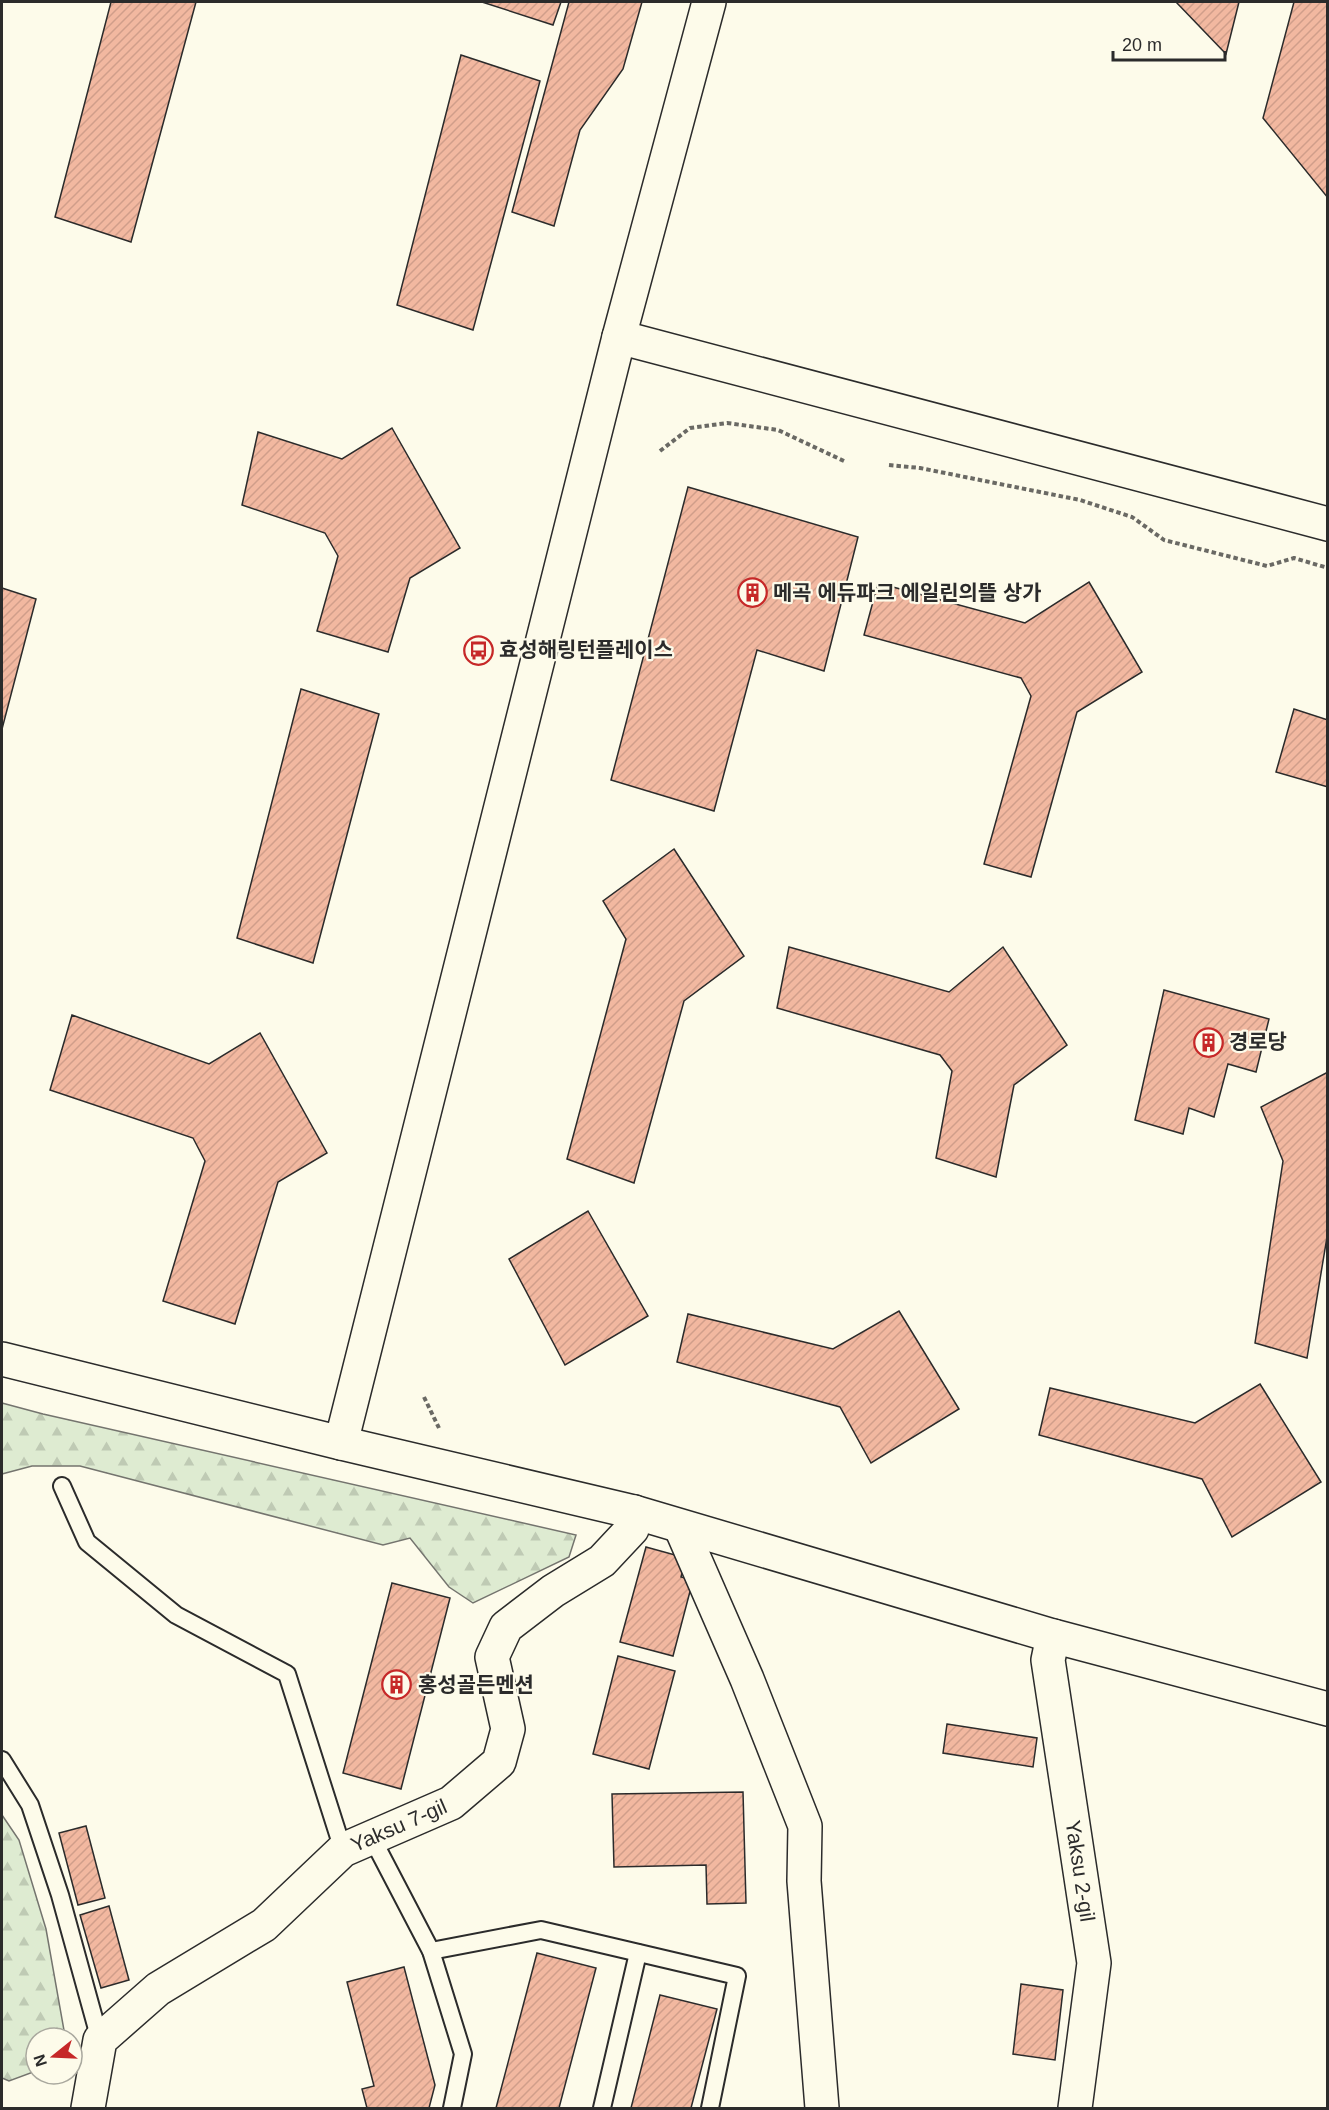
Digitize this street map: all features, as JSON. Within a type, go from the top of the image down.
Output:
[{"type":"street","points":[[341,1443],[619,337],[709,2]]},
{"type":"street","points":[[619,337],[1328,524]]},
{"type":"street","points":[[2,1359],[341,1443],[634,1512],[681,1528],[1053,1636],[1328,1709]]},
{"type":"street","name":"Yaksu 7-gil","points":[[100,2040],[158,1989],[264,1925],[357,1844],[451,1803],[499,1762],[508,1729],[492,1657],[506,1627],[553,1591],[603,1561],[632,1529],[634,1512]]},
{"type":"street","points":[[681,1528],[747,1679],[805,1826],[804,1881],[822,2109]]},
{"type":"street","name":"Yaksu 2-gil","points":[[1053,1636],[1048,1660],[1094,1963],[1075,2109]]},
{"type":"street","points":[[88,2109],[100,2040]]},
{"type":"lane","points":[[62,1486],[87,1542],[176,1615],[287,1674],[357,1844],[431,1951],[463,2054],[452,2109]]},
{"type":"lane","points":[[2,1760],[30,1805],[60,1895],[100,2040]]},
{"type":"lane","points":[[431,1951],[542,1930],[737,1976],[710,2109]]},
{"type":"lane","points":[[602,2109],[638,1953]]},
{"type":"path","points":[[660,450],[690,428],[728,423],[778,430],[844,461]]},
{"type":"path","points":[[889,465],[962,476],[1080,500],[1132,517],[1164,540],[1267,566],[1294,558],[1328,568]]},
{"type":"path","points":[[424,1397],[437,1427]]},
{"type":"green space","points":[[2,1403],[576,1535],[569,1557],[473,1603],[449,1587],[410,1538],[383,1545],[80,1466],[32,1466],[2,1474]]},
{"type":"green space","points":[[2,1815],[19,1840],[46,1929],[63,2026],[24,2026],[24,2075],[9,2081],[2,2078]]},
{"type":"building","points":[[111,2],[196,2],[131,242],[55,217]]},
{"type":"building","points":[[482,2],[561,2],[553,25]]},
{"type":"building","points":[[569,2],[642,2],[623,69],[580,130],[554,226],[512,212]]},
{"type":"building","points":[[1176,2],[1239,2],[1226,54]]},
{"type":"building","points":[[1294,2],[1328,2],[1328,198],[1263,118]]},
{"type":"building","points":[[461,55],[540,81],[473,330],[397,305]]},
{"type":"building","points":[[392,428],[460,548],[410,578],[388,652],[317,631],[338,556],[325,533],[242,505],[258,432],[342,459]]},
{"type":"building","name":"메곡 에듀파크 에일린의뜰 상가","points":[[688,487],[858,537],[824,671],[757,650],[714,811],[611,780]]},
{"type":"building","points":[[1089,582],[1142,672],[1077,712],[1031,877],[984,864],[1031,696],[1021,678],[864,635],[878,583],[1025,623]]},
{"type":"building","points":[[2,588],[36,599],[2,729]]},
{"type":"building","points":[[301,689],[379,714],[313,963],[237,938]]},
{"type":"building","points":[[1294,709],[1328,720],[1328,787],[1276,772]]},
{"type":"building","points":[[674,849],[744,956],[684,1001],[634,1183],[567,1159],[626,939],[603,901]]},
{"type":"building","points":[[789,947],[949,992],[1003,947],[1067,1045],[1014,1085],[996,1177],[936,1158],[952,1071],[940,1055],[777,1008]]},
{"type":"building","name":"경로당","points":[[1164,990],[1269,1019],[1256,1072],[1228,1064],[1214,1117],[1189,1108],[1183,1134],[1135,1120]]},
{"type":"building","points":[[72,1015],[209,1064],[260,1033],[327,1153],[278,1182],[235,1324],[163,1301],[205,1161],[193,1138],[50,1090]]},
{"type":"building","points":[[1328,1072],[1328,1231],[1307,1358],[1255,1343],[1283,1161],[1261,1107]]},
{"type":"building","points":[[588,1211],[648,1316],[565,1365],[509,1259]]},
{"type":"building","points":[[899,1311],[959,1409],[871,1463],[840,1407],[677,1362],[688,1314],[833,1349]]},
{"type":"building","points":[[1260,1384],[1321,1482],[1232,1537],[1202,1479],[1039,1435],[1050,1388],[1195,1423]]},
{"type":"building","points":[[646,1547],[686,1558],[681,1577],[693,1580],[673,1656],[620,1642]]},
{"type":"building","name":"홍성골든멘션","points":[[392,1583],[450,1598],[401,1789],[343,1773]]},
{"type":"building","points":[[618,1656],[675,1671],[649,1769],[593,1754]]},
{"type":"building","points":[[947,1724],[1037,1738],[1033,1767],[943,1753]]},
{"type":"building","points":[[743,1792],[746,1903],[707,1904],[706,1865],[614,1867],[612,1794]]},
{"type":"building","points":[[86,1826],[105,1898],[78,1905],[59,1833]]},
{"type":"building","points":[[109,1906],[129,1980],[101,1988],[80,1915]]},
{"type":"building","points":[[537,1953],[596,1968],[559,2108],[496,2108]]},
{"type":"building","points":[[404,1967],[435,2085],[429,2108],[367,2108],[362,2089],[374,2086],[347,1982]]},
{"type":"building","points":[[1021,1984],[1063,1990],[1055,2060],[1013,2054]]},
{"type":"building","points":[[660,1995],[717,2009],[691,2108],[631,2108]]},
{"type":"place","name":"메곡 에듀파크 에일린의뜰 상가","points":[[752,593]]},
{"type":"place","name":"효성해링턴플레이스","points":[[478,650]]},
{"type":"place","name":"경로당","points":[[1208,1042]]},
{"type":"place","name":"홍성골든멘션","points":[[397,1685]]}]
